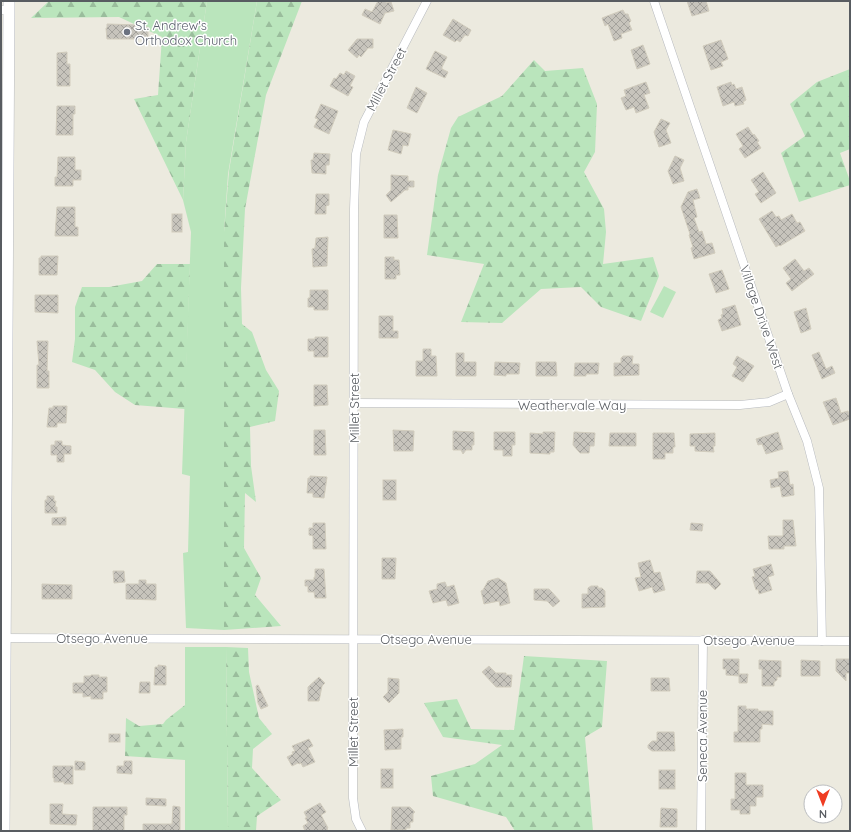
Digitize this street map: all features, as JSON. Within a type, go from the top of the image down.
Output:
[{"type":"street","name":"Millet Street","points":[[362,831],[356,820],[353,798],[354,209],[356,154],[364,122],[427,1]]},
{"type":"street","name":"Village Drive West","points":[[654,1],[788,394],[807,441],[819,488],[822,641]]},
{"type":"street","points":[[4,831],[3,638],[6,7]]},
{"type":"street","name":"Weathervale Way","points":[[354,404],[740,405],[768,402],[788,394]]},
{"type":"street","name":"Otsego Avenue","points":[[3,638],[850,641]]},
{"type":"street","name":"Seneca Avenue","points":[[702,831],[703,640]]},
{"type":"green space","points":[[49,1],[207,1],[186,142],[183,200],[134,99],[158,95],[162,37],[119,17],[31,18]]},
{"type":"green space","points":[[207,1],[257,1],[228,174],[224,232],[224,630],[186,628],[183,553],[188,552],[190,476],[182,474],[191,232],[183,200],[186,142]]},
{"type":"green space","points":[[257,1],[302,1],[266,95],[245,209],[241,288],[242,324],[252,332],[266,370],[279,391],[275,421],[250,427],[251,466],[256,502],[245,493],[244,548],[261,578],[255,595],[281,626],[224,630],[224,232],[229,171]]},
{"type":"green space","points":[[534,60],[545,71],[583,68],[597,104],[595,152],[584,172],[604,209],[606,232],[603,264],[653,257],[659,276],[641,321],[601,307],[581,287],[541,289],[502,323],[461,322],[484,264],[427,255],[438,175],[451,128],[458,117],[502,96]]},
{"type":"green space","points":[[850,69],[850,149],[840,153],[850,185],[799,202],[781,153],[805,136],[790,104],[817,82]]},
{"type":"green space","points":[[157,264],[190,264],[185,409],[135,405],[115,392],[95,370],[72,362],[75,339],[75,307],[82,287],[109,287],[142,281]]},
{"type":"green space","points":[[664,286],[676,292],[663,318],[650,312]]},
{"type":"green space","points":[[185,647],[226,647],[228,831],[185,831]]},
{"type":"green space","points":[[226,647],[248,648],[249,672],[259,718],[272,734],[253,749],[252,768],[281,800],[257,816],[256,831],[228,831]]},
{"type":"green space","points":[[524,656],[607,661],[602,727],[585,737],[593,831],[515,831],[506,817],[433,796],[431,776],[475,764],[502,745],[443,737],[424,703],[457,699],[471,729],[514,730]]},
{"type":"green space","points":[[185,705],[185,760],[125,756],[126,718],[139,726],[163,724]]},
{"type":"building","points":[[378,1],[386,1],[386,3],[391,2],[394,11],[385,13],[380,24],[362,15],[365,9],[372,12]]},
{"type":"building","points":[[687,1],[706,1],[709,11],[692,16]]},
{"type":"building","points":[[623,10],[625,14],[628,14],[631,21],[629,23],[632,30],[621,34],[622,38],[614,41],[608,24],[605,26],[602,18]]},
{"type":"building","points":[[453,19],[471,30],[468,36],[465,35],[460,42],[457,40],[455,42],[443,35]]},
{"type":"building","name":"St. Andrew's Orthodox Church","points":[[107,24],[139,25],[139,27],[148,27],[148,37],[139,37],[139,39],[107,39]]},
{"type":"building","points":[[357,39],[373,39],[373,48],[368,48],[361,57],[359,55],[357,58],[348,50]]},
{"type":"building","points":[[721,40],[728,59],[721,62],[723,66],[711,70],[703,46]]},
{"type":"building","points":[[643,45],[650,64],[637,69],[631,50]]},
{"type":"building","points":[[435,51],[447,57],[442,67],[442,69],[448,72],[445,78],[426,69]]},
{"type":"building","points":[[67,52],[67,64],[70,64],[70,86],[57,86],[57,53]]},
{"type":"building","points":[[346,71],[355,76],[350,86],[353,87],[348,96],[330,86],[334,78],[336,79],[340,73],[344,75]]},
{"type":"building","points":[[646,82],[650,93],[644,95],[649,108],[636,113],[634,107],[626,110],[621,98],[626,96],[624,90]]},
{"type":"building","points":[[731,82],[732,85],[734,84],[736,89],[742,87],[746,100],[743,102],[744,104],[735,106],[734,102],[723,106],[717,87]]},
{"type":"building","points":[[416,87],[427,93],[417,113],[407,108]]},
{"type":"building","points":[[321,104],[338,111],[329,134],[314,127],[318,119],[315,118]]},
{"type":"building","points":[[57,106],[75,106],[75,114],[73,114],[73,135],[56,135]]},
{"type":"building","points":[[661,119],[670,123],[666,130],[671,143],[659,147],[654,132]]},
{"type":"building","points":[[748,127],[759,141],[757,142],[761,148],[745,158],[739,149],[743,146],[736,134]]},
{"type":"building","points":[[393,130],[411,134],[408,146],[403,145],[401,154],[388,150]]},
{"type":"building","points":[[314,153],[330,154],[329,165],[326,165],[326,174],[312,173],[311,160],[313,160]]},
{"type":"building","points":[[675,156],[684,160],[680,168],[684,181],[673,184],[668,171]]},
{"type":"building","points":[[58,157],[75,157],[75,170],[81,170],[81,180],[73,180],[73,186],[55,186]]},
{"type":"building","points":[[763,172],[776,193],[761,203],[755,194],[759,192],[751,180]]},
{"type":"building","points":[[391,175],[408,176],[408,181],[414,181],[414,187],[408,187],[408,190],[405,190],[391,202],[386,195],[391,190]]},
{"type":"building","points":[[697,189],[700,198],[693,200],[697,217],[694,218],[699,232],[702,231],[706,244],[712,243],[715,253],[694,259],[691,248],[693,247],[690,234],[681,207],[688,192]]},
{"type":"building","points":[[316,194],[329,194],[329,205],[326,206],[326,214],[315,214]]},
{"type":"building","points":[[57,207],[75,207],[75,227],[78,227],[78,236],[55,236]]},
{"type":"building","points":[[772,211],[776,217],[779,216],[781,220],[792,214],[797,223],[800,222],[805,231],[776,247],[759,219]]},
{"type":"building","points":[[172,214],[182,214],[182,232],[172,232]]},
{"type":"building","points":[[384,215],[397,215],[398,238],[384,238]]},
{"type":"building","points":[[328,237],[327,266],[313,267],[312,249],[315,248],[316,238]]},
{"type":"building","points":[[41,256],[58,256],[57,275],[39,275],[39,258],[41,258]]},
{"type":"building","points":[[385,257],[394,257],[394,260],[399,260],[400,275],[396,275],[396,279],[385,279]]},
{"type":"building","points":[[795,259],[804,271],[809,268],[814,274],[792,291],[786,283],[791,279],[783,268]]},
{"type":"building","points":[[722,270],[729,289],[716,293],[709,274]]},
{"type":"building","points":[[310,290],[328,290],[328,310],[314,310],[314,307],[308,307]]},
{"type":"building","points":[[35,295],[58,295],[58,313],[35,312]]},
{"type":"building","points":[[735,305],[741,325],[722,331],[718,320],[722,318],[722,309]]},
{"type":"building","points":[[806,308],[811,329],[801,333],[794,312]]},
{"type":"building","points":[[379,316],[393,316],[393,331],[398,331],[398,338],[379,338]]},
{"type":"building","points":[[315,337],[328,337],[328,357],[314,357],[314,351],[308,351],[308,339],[315,339]]},
{"type":"building","points":[[37,341],[48,341],[47,371],[49,371],[49,388],[37,388],[37,365],[39,365]]},
{"type":"building","points":[[423,349],[431,349],[431,356],[436,356],[437,376],[416,376],[416,361],[423,361]]},
{"type":"building","points":[[819,352],[826,369],[832,366],[835,373],[822,379],[812,355]]},
{"type":"building","points":[[456,353],[464,353],[464,362],[476,362],[476,376],[456,376]]},
{"type":"building","points":[[623,356],[633,356],[632,364],[639,364],[639,375],[614,376],[614,363],[621,363],[621,358]]},
{"type":"building","points":[[737,356],[754,366],[743,382],[732,376],[737,367],[733,364]]},
{"type":"building","points":[[495,362],[520,363],[519,374],[506,374],[506,376],[494,375]]},
{"type":"building","points":[[536,362],[556,362],[557,376],[536,376]]},
{"type":"building","points":[[575,363],[599,363],[598,374],[574,376]]},
{"type":"building","points":[[314,385],[327,385],[328,405],[314,406]]},
{"type":"building","points":[[836,398],[841,413],[848,411],[850,419],[833,425],[823,402]]},
{"type":"building","points":[[53,406],[67,406],[66,423],[57,423],[57,427],[47,427],[49,408],[53,408]]},
{"type":"building","points":[[314,430],[325,430],[326,455],[314,455]]},
{"type":"building","points":[[393,430],[414,431],[413,451],[394,451]]},
{"type":"building","points":[[453,431],[474,432],[474,445],[472,445],[472,450],[466,450],[463,454],[461,450],[453,450]]},
{"type":"building","points":[[494,432],[515,432],[515,445],[512,445],[512,456],[503,456],[503,450],[494,450]]},
{"type":"building","points":[[543,432],[555,432],[554,452],[550,452],[550,454],[530,453],[530,433],[543,434]]},
{"type":"building","points":[[574,432],[595,433],[594,446],[590,446],[589,453],[580,453],[573,445]]},
{"type":"building","points":[[778,432],[783,449],[766,454],[762,444],[758,445],[756,439]]},
{"type":"building","points":[[610,433],[636,433],[636,446],[609,446]]},
{"type":"building","points":[[653,433],[674,433],[675,447],[673,447],[673,453],[665,453],[665,459],[653,459]]},
{"type":"building","points":[[715,433],[715,446],[713,446],[714,452],[695,451],[695,446],[690,446],[690,434]]},
{"type":"building","points":[[55,441],[62,441],[62,445],[71,446],[71,454],[64,454],[64,462],[57,462],[57,455],[51,455],[51,445],[55,445]]},
{"type":"building","points":[[788,471],[790,485],[793,484],[794,495],[782,497],[780,486],[771,488],[770,480],[779,478],[778,472]]},
{"type":"building","points":[[310,476],[327,477],[324,498],[313,497],[313,493],[307,493],[308,478],[310,478]]},
{"type":"building","points":[[383,480],[396,480],[396,500],[383,500]]},
{"type":"building","points":[[47,496],[54,496],[57,513],[45,513],[45,500],[47,500]]},
{"type":"building","points":[[66,517],[66,525],[52,525],[52,518]]},
{"type":"building","points":[[783,520],[793,520],[796,546],[784,546],[784,549],[769,549],[768,536],[783,536]]},
{"type":"building","points":[[313,523],[325,523],[326,549],[313,549],[313,536],[309,535],[309,528],[313,528]]},
{"type":"building","points":[[691,523],[703,524],[702,531],[690,530]]},
{"type":"building","points":[[382,558],[396,558],[395,579],[382,579]]},
{"type":"building","points":[[650,560],[654,573],[660,572],[665,590],[654,593],[652,587],[639,591],[635,578],[641,577],[638,563]]},
{"type":"building","points":[[771,564],[774,575],[768,577],[772,590],[759,594],[758,589],[756,590],[752,577],[755,576],[753,569]]},
{"type":"building","points":[[315,569],[324,569],[326,598],[315,598],[314,592],[308,592],[308,586],[305,586],[305,580],[314,580]]},
{"type":"building","points":[[113,571],[124,571],[125,582],[114,583]]},
{"type":"building","points":[[697,571],[710,571],[721,584],[715,590],[708,583],[696,583]]},
{"type":"building","points":[[498,578],[506,583],[510,603],[500,606],[499,601],[484,604],[481,591],[488,581]]},
{"type":"building","points":[[139,580],[146,580],[146,584],[156,584],[156,600],[126,599],[126,584],[139,584]]},
{"type":"building","points":[[445,582],[447,587],[454,585],[459,603],[448,606],[446,600],[433,603],[429,591],[437,589],[437,584]]},
{"type":"building","points":[[42,584],[72,585],[72,599],[42,599]]},
{"type":"building","points":[[591,586],[598,586],[598,588],[602,588],[605,591],[605,607],[582,608],[582,594],[588,594],[588,588]]},
{"type":"building","points":[[534,589],[549,589],[560,601],[553,607],[547,601],[534,600]]},
{"type":"building","points":[[723,659],[739,659],[739,676],[726,675],[726,669],[723,669]]},
{"type":"building","points":[[836,659],[850,659],[850,673],[846,673],[846,681],[836,671]]},
{"type":"building","points":[[759,660],[781,661],[781,677],[777,677],[777,680],[774,682],[774,686],[762,686],[762,669],[759,669]]},
{"type":"building","points":[[801,660],[820,661],[820,676],[801,676]]},
{"type":"building","points":[[158,665],[166,666],[166,685],[154,685],[155,667],[158,667]]},
{"type":"building","points":[[489,666],[496,673],[506,673],[506,675],[512,675],[511,687],[496,687],[482,672]]},
{"type":"building","points":[[739,674],[748,674],[747,683],[739,683]]},
{"type":"building","points":[[91,675],[107,677],[107,692],[103,692],[103,699],[91,699],[91,696],[83,697],[83,693],[73,693],[73,683],[84,683],[84,676]]},
{"type":"building","points":[[319,677],[325,683],[322,686],[319,701],[308,701],[308,687]]},
{"type":"building","points":[[388,678],[399,679],[399,693],[389,703],[383,697],[388,692]]},
{"type":"building","points":[[651,678],[669,678],[670,691],[651,691]]},
{"type":"building","points":[[140,682],[150,682],[150,693],[139,693]]},
{"type":"building","points":[[258,685],[268,706],[261,709],[258,703],[256,686]]},
{"type":"building","points":[[738,706],[746,706],[746,709],[758,709],[758,711],[773,711],[773,725],[762,724],[762,729],[760,729],[760,742],[734,742],[734,732],[738,732]]},
{"type":"building","points":[[403,729],[401,749],[385,750],[384,730]]},
{"type":"building","points":[[657,732],[674,732],[675,751],[652,751],[648,748],[648,745],[652,741],[657,741]]},
{"type":"building","points":[[109,734],[120,734],[120,742],[109,742]]},
{"type":"building","points":[[309,739],[313,746],[308,748],[315,762],[303,767],[301,763],[292,766],[287,757],[295,751],[292,746]]},
{"type":"building","points":[[75,761],[85,762],[85,770],[75,770]]},
{"type":"building","points":[[124,761],[132,761],[132,774],[117,773],[117,766],[124,766]]},
{"type":"building","points":[[53,766],[73,766],[73,784],[54,782]]},
{"type":"building","points":[[381,769],[393,769],[393,788],[381,788]]},
{"type":"building","points":[[659,770],[675,770],[675,789],[659,789]]},
{"type":"building","points":[[735,773],[746,773],[746,785],[763,785],[763,797],[756,797],[756,806],[750,806],[750,814],[740,814],[740,810],[731,810],[731,799],[735,799]]},
{"type":"building","points":[[146,798],[166,799],[166,806],[146,805]]},
{"type":"building","points":[[320,803],[326,812],[321,815],[328,828],[328,831],[305,831],[303,826],[308,823],[304,812]]},
{"type":"building","points":[[50,804],[63,804],[62,814],[77,815],[76,825],[50,824]]},
{"type":"building","points":[[173,806],[180,807],[180,831],[143,831],[143,824],[172,824]]},
{"type":"building","points":[[93,807],[127,807],[127,815],[124,815],[124,831],[93,831]]},
{"type":"building","points":[[392,807],[410,807],[415,812],[413,814],[413,822],[410,822],[410,828],[406,828],[406,830],[391,830]]},
{"type":"building","points":[[661,808],[677,809],[677,827],[660,827]]},
{"type":"place","name":"St. Andrew's Orthodox Church","points":[[127,32]]}]
